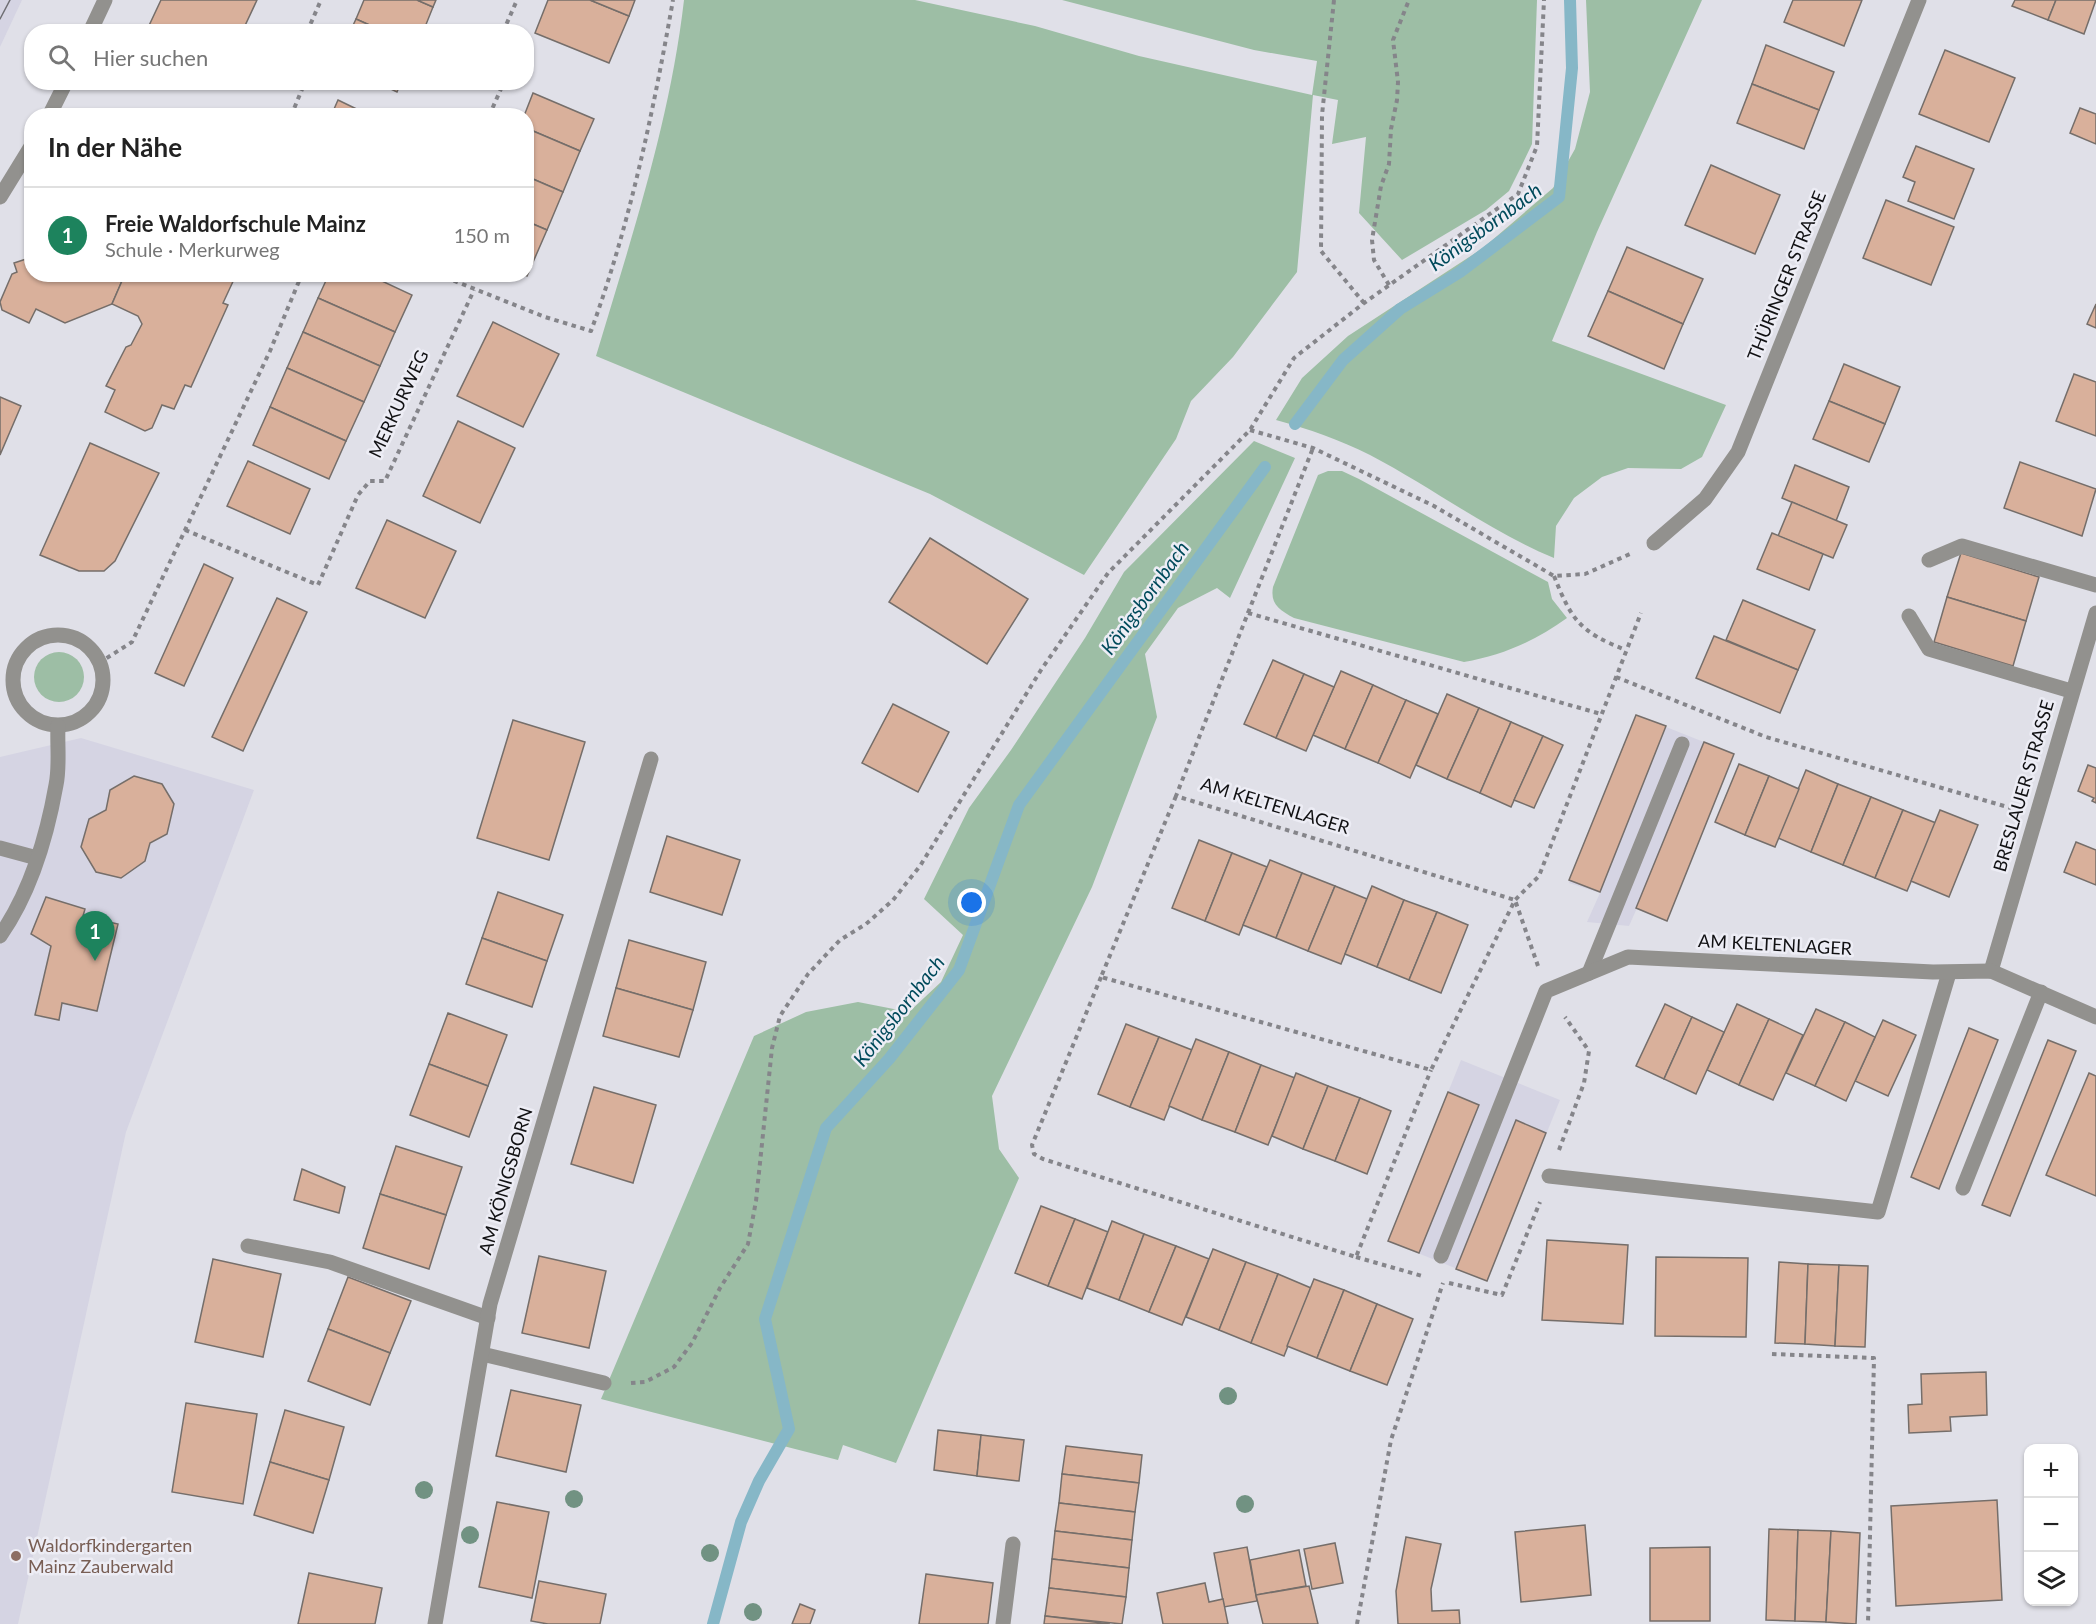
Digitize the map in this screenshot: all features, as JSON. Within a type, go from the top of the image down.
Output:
[{"type":"street","points":[[94,24],[105,0]]},
{"type":"street","name":"THÜRINGER STRASSE","points":[[1654,543],[1705,499],[1737,452],[1919,0]]},
{"type":"street","points":[[54,108],[62,90]]},
{"type":"street","points":[[0,196],[24,158]]},
{"type":"street","points":[[1929,560],[1962,546],[2096,585]]},
{"type":"street","name":"BRESLAUER STRASSE","points":[[1991,971],[2096,613]]},
{"type":"street","points":[[1909,616],[1929,649],[2072,692]]},
{"type":"street","points":[[52,634],[68,636],[81,641],[92,650],[99,663],[103,677],[101,692],[95,705],[85,716],[72,723],[58,726],[42,723],[28,715],[6,682],[17,659],[26,647],[52,634]]},
{"type":"street","points":[[0,936],[12,919],[37,858],[57,784],[58,726]]},
{"type":"street","points":[[1589,973],[1682,744]]},
{"type":"street","name":"AM KÖNIGSBORN","points":[[435,1624],[488,1318],[651,759]]},
{"type":"street","points":[[0,848],[37,858]]},
{"type":"street","name":"AM KELTENLAGER","points":[[1546,991],[1629,957],[1949,973],[1991,971],[2096,1017]]},
{"type":"street","points":[[1550,1176],[1878,1212],[1949,973]]},
{"type":"street","points":[[1441,1256],[1546,991]]},
{"type":"street","points":[[1963,1188],[2041,992]]},
{"type":"street","points":[[248,1246],[330,1262],[488,1318]]},
{"type":"street","points":[[482,1354],[604,1383]]},
{"type":"street","points":[[1003,1624],[1013,1544]]},
{"type":"path","points":[[310,24],[321,0]]},
{"type":"path","points":[[506,24],[517,0]]},
{"type":"path","points":[[456,282],[591,331],[614,270],[651,124],[673,0]]},
{"type":"path","points":[[1334,0],[1322,115],[1321,251],[1364,303]]},
{"type":"path","points":[[1389,285],[1374,260],[1372,240],[1381,186],[1389,164],[1390,129],[1398,82],[1393,40],[1409,0]]},
{"type":"path","points":[[604,1383],[645,1382],[674,1367],[692,1343],[720,1288],[748,1244],[756,1200],[772,1048],[780,1016],[808,974],[840,940],[866,924],[893,900],[920,866],[1041,670],[1108,573],[1250,430],[1294,358],[1364,303],[1518,194],[1537,146],[1544,0]]},
{"type":"path","points":[[294,108],[302,90]]},
{"type":"path","points":[[493,108],[500,90]]},
{"type":"path","points":[[99,663],[132,642],[270,351],[299,282]]},
{"type":"path","name":"MERKURWEG","points":[[185,530],[318,585],[358,495],[370,481],[385,481],[474,290]]},
{"type":"path","points":[[1250,430],[1313,448],[1434,506],[1554,576],[1585,574],[1654,543]]},
{"type":"path","name":"AM KELTENLAGER","points":[[1313,448],[1176,796],[1515,900]]},
{"type":"path","points":[[1554,576],[1568,610],[1582,628],[1602,641],[1626,650]]},
{"type":"path","points":[[1248,613],[1601,714]]},
{"type":"path","points":[[1356,1257],[1431,1070],[1515,900],[1539,876],[1641,613]]},
{"type":"path","points":[[1616,677],[1766,737],[2035,815]]},
{"type":"path","points":[[1176,796],[1032,1145],[1034,1154],[1043,1160],[1444,1282]]},
{"type":"path","points":[[1515,900],[1546,991]]},
{"type":"path","points":[[1101,977],[1431,1070]]},
{"type":"path","points":[[1357,1624],[1391,1440],[1444,1282],[1441,1256]]},
{"type":"path","points":[[1772,1354],[1874,1358],[1868,1624]]},
{"type":"shaded area","points":[[0,0],[22,0],[0,47]]},
{"type":"shaded area","points":[[1636,715],[1734,754],[1667,921],[1637,908],[1629,926],[1587,922],[1600,893],[1569,883]]},
{"type":"shaded area","points":[[81,738],[254,790],[126,1132],[18,1624],[0,1624],[0,757]]},
{"type":"shaded area","points":[[1461,1060],[1560,1100],[1487,1281],[1388,1241]]},
{"type":"green space","points":[[684,0],[915,0],[1035,26],[1139,56],[1312,95],[1317,61],[1254,50],[1062,0],[1537,0],[1532,144],[1509,191],[1486,210],[1402,260],[1359,213],[1366,137],[1332,144],[1338,100],[1313,95],[1297,272],[1233,357],[1191,401],[1176,439],[1084,575],[930,494],[596,356],[648,180],[678,46]]},
{"type":"green space","points":[[1586,0],[1702,0],[1597,232],[1552,341],[1726,405],[1702,457],[1681,469],[1628,468],[1602,477],[1574,498],[1556,526],[1554,558],[1507,535],[1370,455],[1324,435],[1276,420],[1302,378],[1348,336],[1483,248],[1553,188],[1575,149],[1590,92]]},
{"type":"green space","points":[[1254,441],[1295,458],[1230,598],[1217,588],[1178,608],[1145,654],[1157,717],[1092,887],[992,1096],[999,1149],[1019,1178],[896,1463],[843,1445],[838,1460],[601,1399],[754,1036],[806,1012],[858,1002],[909,1012],[941,982],[963,935],[924,899],[969,808],[1011,750],[1085,638],[1124,572]]},
{"type":"green space","points":[[1328,471],[1342,471],[1359,479],[1548,582],[1552,599],[1567,618],[1543,634],[1518,646],[1464,662],[1289,615],[1274,602],[1273,587],[1318,475]]},
{"type":"green space","points":[[54,652],[64,652],[77,659],[84,672],[84,682],[77,695],[64,702],[54,702],[45,698],[38,691],[34,682],[34,672],[38,663],[45,656]]},
{"type":"building","points":[[161,0],[257,0],[246,24],[150,24]]},
{"type":"building","points":[[364,0],[417,0],[433,7],[426,24],[367,24],[356,19]]},
{"type":"building","points":[[417,0],[436,0],[433,7]]},
{"type":"building","points":[[548,0],[590,0],[629,16],[609,63],[535,33]]},
{"type":"building","points":[[590,0],[635,0],[629,16]]},
{"type":"building","points":[[1793,0],[1862,0],[1844,46],[1784,22]]},
{"type":"building","points":[[2015,0],[2056,0],[2048,20],[2012,6]]},
{"type":"building","points":[[2056,0],[2096,0],[2084,34],[2048,20]]},
{"type":"building","points":[[356,19],[367,24],[354,24]]},
{"type":"building","points":[[1766,45],[1834,72],[1819,110],[1752,84]]},
{"type":"building","points":[[1945,50],[2015,78],[1989,142],[1919,114]]},
{"type":"building","points":[[1752,84],[1819,110],[1804,149],[1737,123]]},
{"type":"building","points":[[533,93],[594,119],[580,151],[534,131],[534,108],[527,108]]},
{"type":"building","points":[[338,100],[354,108],[334,108]]},
{"type":"building","points":[[2080,108],[2096,114],[2096,144],[2070,133]]},
{"type":"building","points":[[534,131],[580,151],[563,192],[534,179]]},
{"type":"building","points":[[1916,146],[1974,169],[1954,219],[1908,201],[1915,182],[1903,177]]},
{"type":"building","points":[[1711,165],[1780,195],[1755,254],[1685,225]]},
{"type":"building","points":[[534,179],[563,192],[547,230],[534,224]]},
{"type":"building","points":[[1886,200],[1954,227],[1931,285],[1863,258]]},
{"type":"building","points":[[534,224],[547,230],[534,260]]},
{"type":"building","points":[[1627,247],[1703,279],[1683,324],[1608,291]]},
{"type":"building","points":[[24,260],[24,282],[122,282],[112,304],[65,323],[36,309],[29,323],[2,310],[0,302],[12,274],[17,272],[14,263]]},
{"type":"building","points":[[122,282],[233,282],[223,303],[228,305],[191,387],[185,385],[174,409],[162,405],[152,428],[145,431],[105,412],[115,390],[106,386],[126,347],[131,345],[142,324],[138,316],[112,304]]},
{"type":"building","points":[[325,282],[384,282],[412,295],[395,332],[318,298]]},
{"type":"building","points":[[1608,291],[1683,324],[1664,369],[1588,336]]},
{"type":"building","points":[[318,298],[395,332],[380,366],[303,332]]},
{"type":"building","points":[[2096,304],[2096,328],[2087,324]]},
{"type":"building","points":[[493,322],[559,354],[523,427],[457,396]]},
{"type":"building","points":[[303,332],[380,366],[364,402],[287,368]]},
{"type":"building","points":[[1844,364],[1900,387],[1885,424],[1829,401]]},
{"type":"building","points":[[287,368],[364,402],[346,441],[270,407]]},
{"type":"building","points":[[2074,374],[2096,382],[2096,436],[2056,421]]},
{"type":"building","points":[[0,397],[21,406],[0,455]]},
{"type":"building","points":[[1829,401],[1885,424],[1869,462],[1813,439]]},
{"type":"building","points":[[270,407],[346,441],[329,479],[253,445]]},
{"type":"building","points":[[458,421],[515,448],[480,523],[423,496]]},
{"type":"building","points":[[90,443],[159,473],[115,561],[104,571],[79,571],[40,555]]},
{"type":"building","points":[[248,461],[310,489],[290,534],[227,506]]},
{"type":"building","points":[[2020,462],[2096,489],[2082,536],[2004,508]]},
{"type":"building","points":[[1795,465],[1849,487],[1836,521],[1782,498]]},
{"type":"building","points":[[1792,502],[1847,525],[1833,558],[1778,536]]},
{"type":"building","points":[[387,520],[456,551],[425,618],[356,588]]},
{"type":"building","points":[[1772,533],[1823,554],[1809,590],[1757,569]]},
{"type":"building","points":[[930,538],[1028,599],[987,664],[889,602]]},
{"type":"building","points":[[1961,553],[2039,577],[2026,621],[1947,597]]},
{"type":"building","points":[[204,564],[233,578],[184,686],[155,673]]},
{"type":"building","points":[[1947,597],[2026,621],[2013,666],[1934,642]]},
{"type":"building","points":[[277,598],[307,612],[243,751],[212,737]]},
{"type":"building","points":[[1743,600],[1815,630],[1798,670],[1726,640]]},
{"type":"building","points":[[1714,636],[1798,670],[1780,713],[1696,678]]},
{"type":"building","points":[[1273,660],[1304,674],[1276,738],[1244,724]]},
{"type":"building","points":[[1341,671],[1373,685],[1345,749],[1313,735]]},
{"type":"building","points":[[1304,674],[1334,687],[1306,751],[1276,738]]},
{"type":"building","points":[[1373,685],[1406,700],[1378,763],[1345,749]]},
{"type":"building","points":[[1447,694],[1479,708],[1447,779],[1416,765]]},
{"type":"building","points":[[1406,700],[1438,714],[1410,778],[1378,763]]},
{"type":"building","points":[[893,704],[949,732],[918,792],[862,763]]},
{"type":"building","points":[[1479,708],[1511,722],[1480,793],[1447,779]]},
{"type":"building","points":[[1636,715],[1666,726],[1600,892],[1569,880]]},
{"type":"building","points":[[513,720],[585,742],[549,860],[477,838]]},
{"type":"building","points":[[1511,722],[1543,736],[1511,807],[1480,793]]},
{"type":"building","points":[[1543,736],[1563,745],[1534,808],[1514,800]]},
{"type":"building","points":[[1704,742],[1734,754],[1667,921],[1636,908]]},
{"type":"building","points":[[1739,764],[1769,776],[1745,835],[1715,822]]},
{"type":"building","points":[[2088,765],[2096,768],[2096,803],[2092,801],[2094,798],[2078,791]]},
{"type":"building","points":[[1806,770],[1838,784],[1811,852],[1778,838]]},
{"type":"building","points":[[134,776],[162,784],[174,804],[167,834],[150,843],[145,861],[121,878],[96,872],[81,847],[89,819],[106,810],[110,790]]},
{"type":"building","points":[[1769,776],[1799,789],[1775,847],[1745,835]]},
{"type":"building","points":[[1838,784],[1871,797],[1843,865],[1811,852]]},
{"type":"building","points":[[1871,797],[1903,810],[1875,878],[1843,865]]},
{"type":"building","points":[[1903,810],[1936,823],[1907,891],[1875,878]]},
{"type":"building","points":[[1940,810],[1978,825],[1949,897],[1911,881]]},
{"type":"building","points":[[667,836],[740,860],[722,915],[650,892]]},
{"type":"building","points":[[1199,840],[1232,853],[1205,921],[1172,908]]},
{"type":"building","points":[[2076,842],[2096,850],[2096,885],[2064,872]]},
{"type":"building","points":[[1232,853],[1267,867],[1239,935],[1205,921]]},
{"type":"building","points":[[1270,860],[1302,873],[1276,938],[1243,925]]},
{"type":"building","points":[[1302,873],[1335,886],[1308,951],[1276,938]]},
{"type":"building","points":[[1335,886],[1367,899],[1341,964],[1308,951]]},
{"type":"building","points":[[1372,886],[1404,900],[1377,967],[1345,954]]},
{"type":"building","points":[[498,892],[563,915],[547,961],[482,938]]},
{"type":"building","points":[[46,897],[85,909],[83,916],[118,924],[97,1011],[62,1003],[59,1020],[35,1015],[51,946],[31,934]]},
{"type":"building","points":[[1404,900],[1437,912],[1409,980],[1377,967]]},
{"type":"building","points":[[1437,912],[1468,925],[1441,993],[1409,980]]},
{"type":"building","points":[[482,938],[547,961],[532,1007],[466,984]]},
{"type":"building","points":[[629,940],[706,962],[693,1010],[616,988]]},
{"type":"building","points":[[616,988],[693,1010],[679,1057],[603,1036]]},
{"type":"building","points":[[1665,1004],[1692,1017],[1664,1079],[1636,1066]]},
{"type":"building","points":[[1737,1004],[1769,1019],[1739,1085],[1707,1070]]},
{"type":"building","points":[[1816,1009],[1845,1022],[1815,1086],[1786,1073]]},
{"type":"building","points":[[448,1013],[507,1035],[488,1086],[429,1064]]},
{"type":"building","points":[[1692,1017],[1724,1032],[1696,1094],[1664,1079]]},
{"type":"building","points":[[1769,1019],[1803,1035],[1773,1100],[1739,1085]]},
{"type":"building","points":[[1883,1020],[1916,1035],[1888,1096],[1855,1081]]},
{"type":"building","points":[[1845,1022],[1875,1037],[1846,1101],[1815,1086]]},
{"type":"building","points":[[1126,1024],[1159,1037],[1130,1107],[1098,1094]]},
{"type":"building","points":[[1969,1028],[1998,1040],[1939,1189],[1911,1177]]},
{"type":"building","points":[[1159,1037],[1192,1050],[1164,1120],[1130,1107]]},
{"type":"building","points":[[1196,1039],[1229,1052],[1202,1120],[1169,1106]]},
{"type":"building","points":[[2048,1040],[2076,1051],[2010,1216],[1982,1205]]},
{"type":"building","points":[[1229,1052],[1261,1065],[1235,1132],[1202,1120]]},
{"type":"building","points":[[429,1064],[488,1086],[469,1137],[410,1115]]},
{"type":"building","points":[[1261,1065],[1295,1078],[1268,1145],[1235,1132]]},
{"type":"building","points":[[1296,1073],[1328,1086],[1303,1149],[1272,1136]]},
{"type":"building","points":[[2089,1073],[2096,1076],[2096,1196],[2046,1175]]},
{"type":"building","points":[[1328,1086],[1360,1098],[1335,1161],[1303,1149]]},
{"type":"building","points":[[594,1087],[656,1105],[633,1183],[571,1164]]},
{"type":"building","points":[[1448,1092],[1479,1105],[1419,1253],[1388,1241]]},
{"type":"building","points":[[1360,1098],[1391,1111],[1367,1174],[1335,1161]]},
{"type":"building","points":[[1516,1120],[1546,1133],[1487,1281],[1456,1269]]},
{"type":"building","points":[[396,1146],[462,1167],[446,1215],[380,1194]]},
{"type":"building","points":[[302,1169],[345,1187],[339,1213],[294,1200]]},
{"type":"building","points":[[380,1194],[446,1215],[429,1269],[363,1248]]},
{"type":"building","points":[[1041,1206],[1075,1219],[1048,1286],[1015,1273]]},
{"type":"building","points":[[1075,1219],[1108,1232],[1082,1299],[1048,1286]]},
{"type":"building","points":[[1112,1221],[1144,1234],[1119,1300],[1087,1288]]},
{"type":"building","points":[[1144,1234],[1176,1246],[1149,1312],[1119,1300]]},
{"type":"building","points":[[1547,1240],[1628,1245],[1623,1324],[1542,1320]]},
{"type":"building","points":[[1176,1246],[1209,1259],[1182,1325],[1149,1312]]},
{"type":"building","points":[[1213,1249],[1246,1262],[1219,1330],[1186,1317]]},
{"type":"building","points":[[539,1256],[606,1271],[589,1348],[522,1333]]},
{"type":"building","points":[[1656,1257],[1748,1258],[1746,1337],[1655,1336]]},
{"type":"building","points":[[213,1259],[281,1274],[263,1357],[195,1342]]},
{"type":"building","points":[[1246,1262],[1278,1274],[1251,1343],[1219,1330]]},
{"type":"building","points":[[1779,1262],[1808,1264],[1805,1344],[1775,1343]]},
{"type":"building","points":[[1808,1264],[1839,1265],[1835,1346],[1805,1344]]},
{"type":"building","points":[[1839,1265],[1868,1266],[1865,1347],[1835,1346]]},
{"type":"building","points":[[1278,1274],[1311,1288],[1284,1356],[1251,1343]]},
{"type":"building","points":[[348,1277],[411,1301],[390,1353],[328,1329]]},
{"type":"building","points":[[1314,1279],[1344,1290],[1317,1358],[1287,1346]]},
{"type":"building","points":[[1344,1290],[1377,1304],[1350,1371],[1317,1358]]},
{"type":"building","points":[[1377,1304],[1413,1319],[1387,1385],[1350,1371]]},
{"type":"building","points":[[328,1329],[390,1353],[370,1405],[308,1381]]},
{"type":"building","points":[[1986,1372],[1987,1415],[1950,1417],[1951,1431],[1909,1433],[1908,1405],[1922,1404],[1921,1374]]},
{"type":"building","points":[[511,1390],[581,1405],[566,1472],[496,1456]]},
{"type":"building","points":[[186,1403],[257,1414],[243,1504],[172,1492]]},
{"type":"building","points":[[285,1410],[344,1427],[329,1480],[270,1462]]},
{"type":"building","points":[[938,1430],[981,1435],[977,1476],[934,1470]]},
{"type":"building","points":[[981,1435],[1024,1440],[1019,1481],[977,1476]]},
{"type":"building","points":[[1066,1446],[1142,1455],[1139,1483],[1062,1474]]},
{"type":"building","points":[[270,1462],[329,1480],[313,1533],[254,1515]]},
{"type":"building","points":[[1062,1474],[1139,1483],[1135,1512],[1059,1503]]},
{"type":"building","points":[[1997,1500],[2002,1600],[1896,1606],[1891,1506]]},
{"type":"building","points":[[497,1502],[549,1512],[532,1598],[479,1587]]},
{"type":"building","points":[[1059,1503],[1135,1512],[1132,1540],[1055,1531]]},
{"type":"building","points":[[1585,1525],[1591,1595],[1521,1602],[1515,1532]]},
{"type":"building","points":[[1769,1529],[1798,1530],[1795,1621],[1766,1620]]},
{"type":"building","points":[[1798,1530],[1831,1531],[1826,1622],[1795,1621]]},
{"type":"building","points":[[1055,1531],[1132,1540],[1129,1568],[1052,1559]]},
{"type":"building","points":[[1831,1531],[1860,1533],[1856,1624],[1826,1622]]},
{"type":"building","points":[[1406,1537],[1441,1544],[1431,1589],[1432,1611],[1459,1610],[1460,1624],[1398,1624],[1396,1591]]},
{"type":"building","points":[[1335,1543],[1343,1583],[1312,1589],[1304,1549]]},
{"type":"building","points":[[1247,1547],[1257,1601],[1224,1607],[1214,1553]]},
{"type":"building","points":[[1710,1547],[1710,1621],[1650,1621],[1650,1548]]},
{"type":"building","points":[[1299,1550],[1306,1586],[1256,1595],[1250,1560]]},
{"type":"building","points":[[1052,1559],[1129,1568],[1126,1597],[1049,1588]]},
{"type":"building","points":[[309,1573],[382,1588],[375,1624],[298,1624]]},
{"type":"building","points":[[926,1574],[993,1583],[988,1624],[919,1624]]},
{"type":"building","points":[[539,1581],[606,1594],[600,1624],[548,1624],[531,1621]]},
{"type":"building","points":[[1205,1583],[1209,1602],[1223,1599],[1228,1624],[1163,1624],[1157,1593]]},
{"type":"building","points":[[1309,1586],[1318,1624],[1263,1624],[1256,1595]]},
{"type":"building","points":[[1049,1588],[1126,1597],[1122,1624],[1045,1616]]},
{"type":"building","points":[[800,1604],[815,1610],[810,1624],[792,1624]]},
{"type":"building","points":[[1045,1616],[1110,1624],[1044,1624]]},
{"type":"waterway","name":"Königsbornbach","points":[[1295,424],[1343,360],[1400,309],[1460,272],[1559,197],[1572,68],[1570,0]]},
{"type":"waterway","name":"Königsbornbach","points":[[713,1624],[741,1522],[759,1481],[789,1429],[765,1319],[826,1128],[889,1059],[959,970],[1019,805],[1265,467]]},
{"type":"tram line","points":[[0,19],[10,0]]},
{"type":"place","name":"Freie Waldorfschule Mainz","points":[[95,961]]},
{"type":"place","name":"Waldorfkindergarten Mainz Zauberwald","points":[[16,1556]]}]
